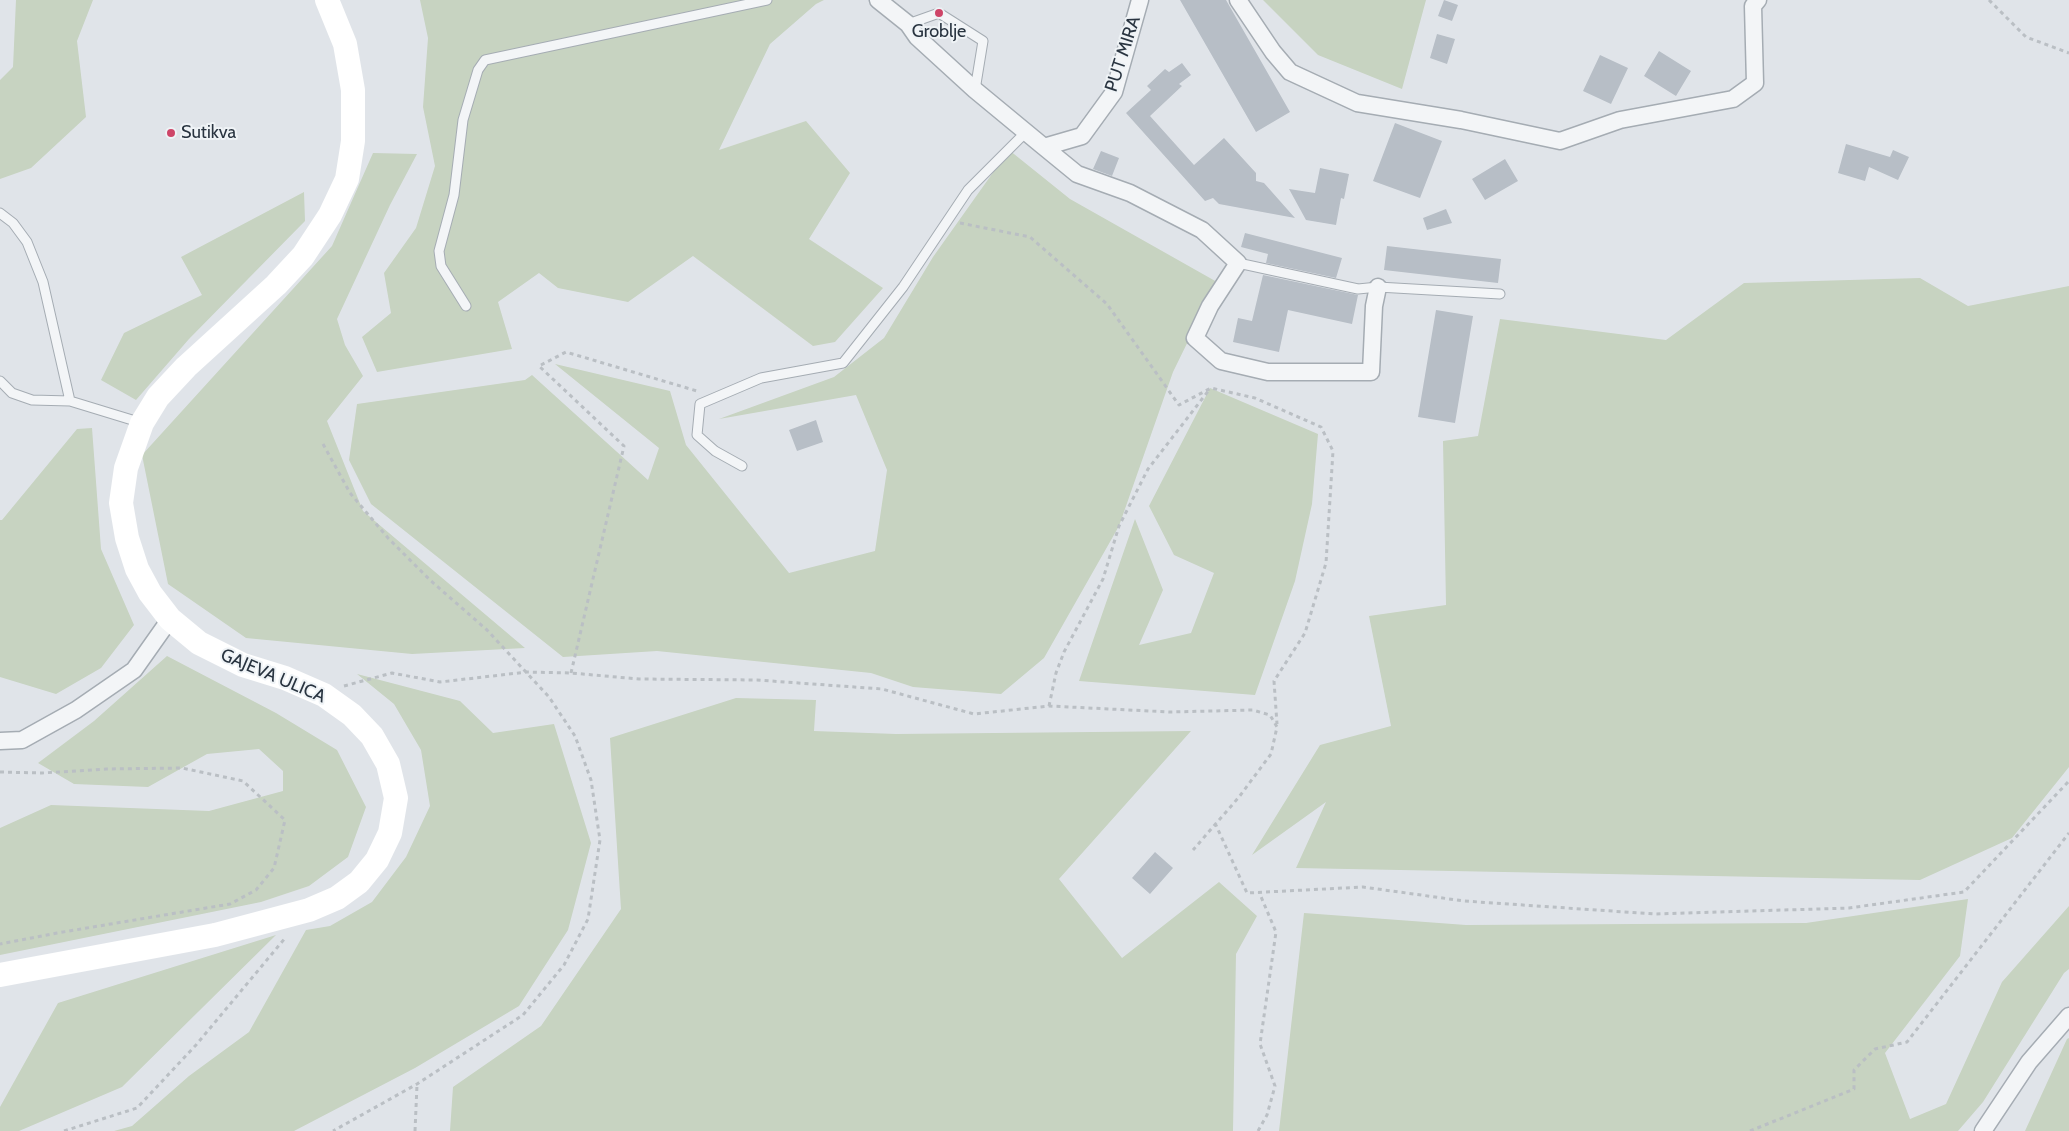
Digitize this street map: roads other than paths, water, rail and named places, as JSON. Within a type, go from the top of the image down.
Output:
[{"type":"main road","name":"GAJEVA ULICA","points":[[0,975],[214,936],[309,910],[337,898],[359,882],[377,860],[390,834],[396,798],[388,764],[372,736],[352,715],[317,692],[285,678],[243,665],[198,643],[170,619],[150,593],[137,569],[127,538],[121,503],[126,468],[142,423],[158,397],[186,367],[276,285],[303,256],[330,215],[347,179],[353,141],[353,90],[345,44],[327,0]]},
{"type":"street","points":[[878,0],[908,24],[917,37],[981,94],[1077,174],[1130,193],[1202,230],[1238,263],[1210,306],[1195,338],[1221,361],[1268,372],[1371,372],[1374,306],[1378,287]]},
{"type":"street","name":"PUT MIRA","points":[[1044,147],[1082,136],[1114,92],[1140,0]]},
{"type":"street","points":[[1238,0],[1273,52],[1290,72],[1356,103],[1461,120],[1560,141],[1620,120],[1733,100],[1755,83],[1753,6],[1758,0]]},
{"type":"street","points":[[0,741],[22,740],[76,710],[134,670],[170,619]]},
{"type":"street","points":[[1983,1131],[2029,1062],[2069,1016]]},
{"type":"lane","points":[[466,306],[441,266],[439,251],[454,195],[463,120],[478,70],[485,60],[767,0]]},
{"type":"lane","points":[[908,24],[939,13],[984,41],[981,94]]},
{"type":"lane","points":[[742,466],[715,451],[697,434],[700,404],[761,378],[843,363],[903,287],[946,220],[968,190],[1026,132]]},
{"type":"lane","points":[[0,213],[14,223],[27,242],[43,282],[70,400]]},
{"type":"lane","points":[[1238,263],[1358,289],[1378,287],[1500,294]]},
{"type":"lane","points":[[0,381],[12,393],[32,400],[70,400],[142,423]]},
{"type":"place","name":"Groblje","points":[[939,13]]},
{"type":"place","name":"Sutikva","points":[[171,133]]}]
